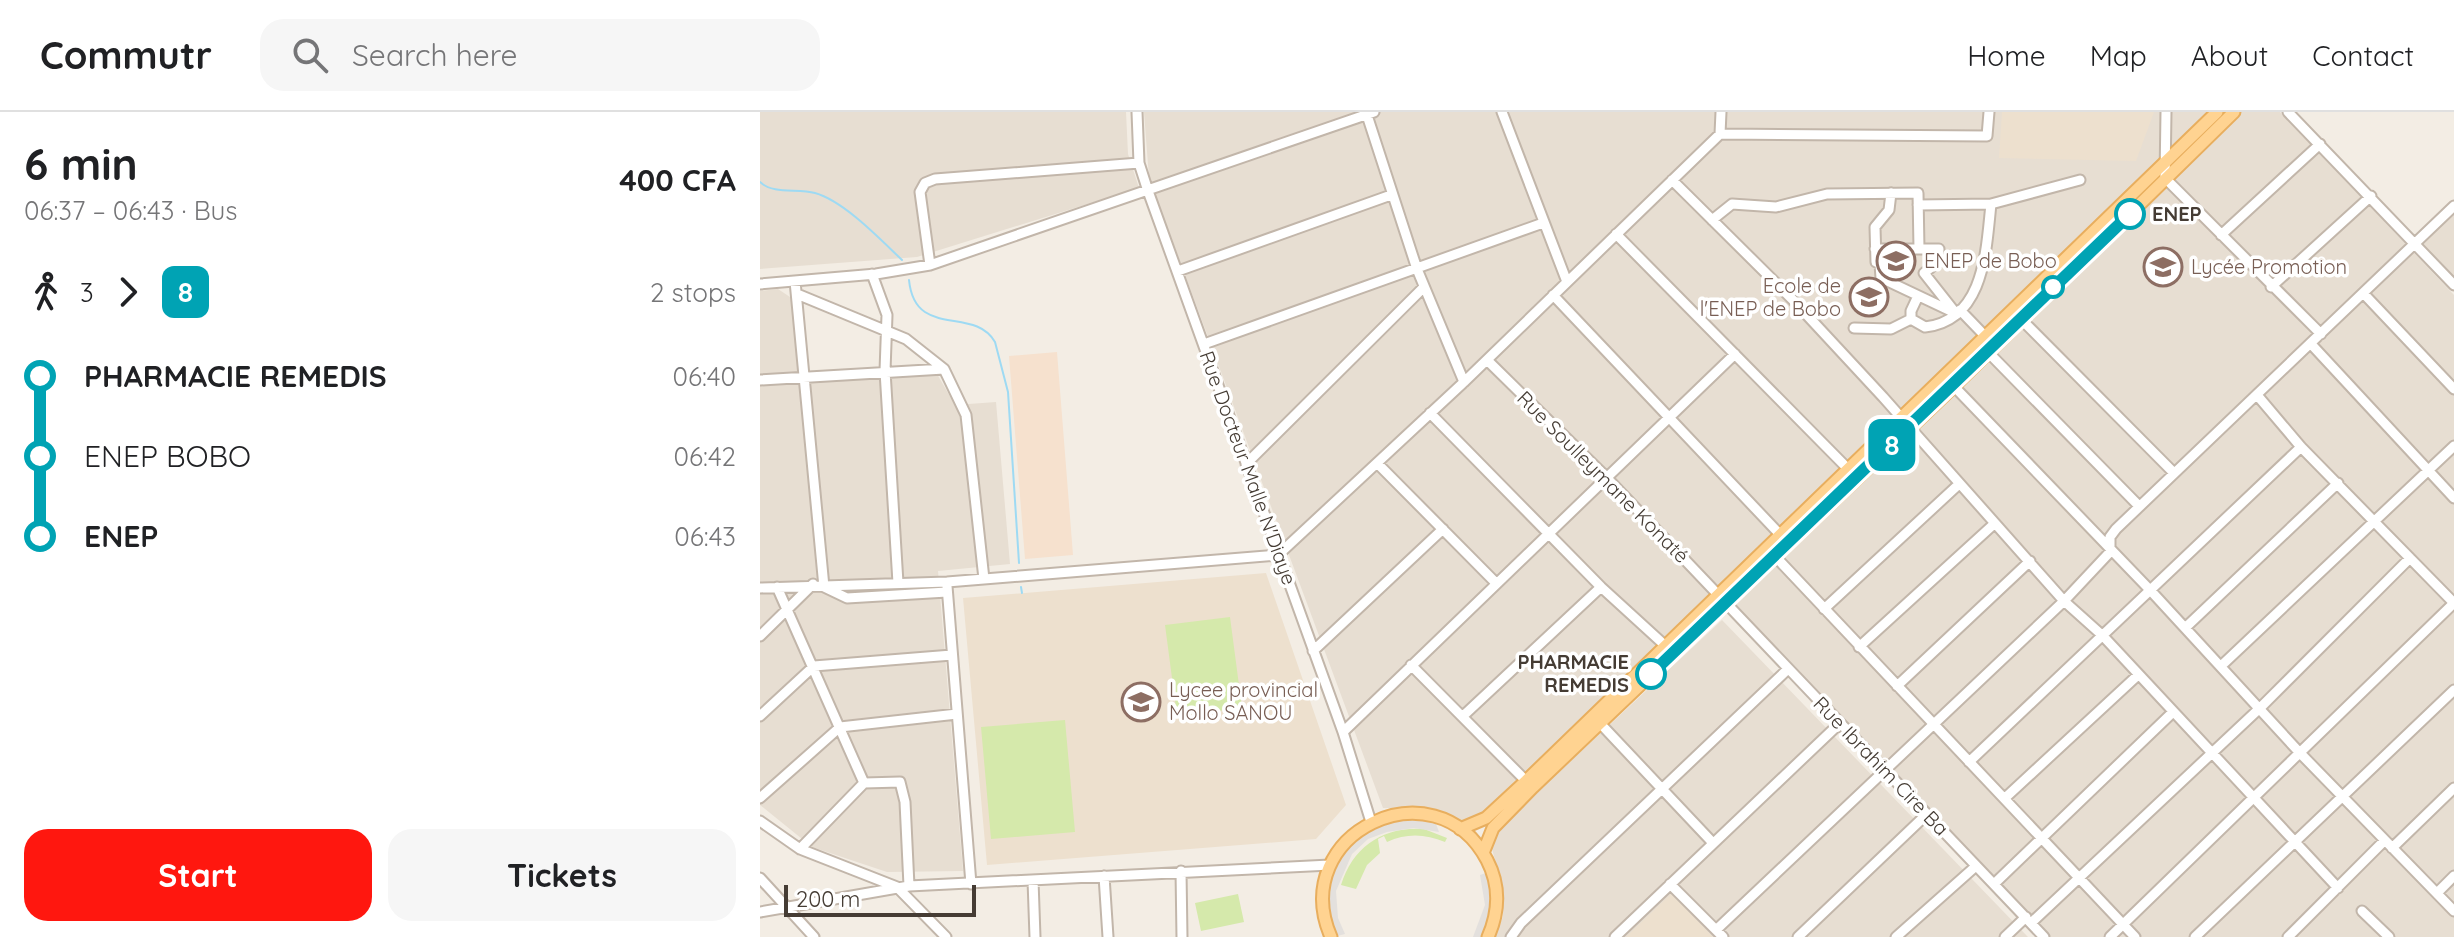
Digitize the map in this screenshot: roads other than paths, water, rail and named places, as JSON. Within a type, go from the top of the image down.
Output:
[{"type":"main road","points":[[2017,315],[2217,112]]},
{"type":"main road","points":[[1460,829],[1486,818],[1530,784],[1723,600],[1771,552],[1780,534],[1846,469],[1944,376],[2017,315],[2234,112]]},
{"type":"main road","points":[[1771,552],[1789,544],[1953,387],[1984,344]]},
{"type":"main road","points":[[1483,853],[1493,828],[1530,784]]},
{"type":"main road","points":[[1331,937],[1323,900],[1330,865],[1345,842],[1371,822],[1391,815],[1415,814],[1438,818],[1460,829],[1483,853],[1496,893],[1496,914],[1488,937]]},
{"type":"street","name":"Rue Docteur Malle N'Diaye","points":[[1137,112],[1139,163],[1148,191],[1343,732],[1371,822]]},
{"type":"street","points":[[1502,112],[1567,282]]},
{"type":"street","points":[[760,588],[813,584],[847,598],[947,587],[984,579],[1278,555],[1464,382],[1720,134],[1721,112]]},
{"type":"street","points":[[1720,134],[1987,136],[1989,112]]},
{"type":"street","points":[[2166,112],[2165,178],[2321,334]]},
{"type":"street","points":[[2288,112],[2454,285]]},
{"type":"street","points":[[760,284],[872,274],[930,265],[1369,113],[1391,195],[1417,269],[1464,382]]},
{"type":"street","points":[[2221,235],[2320,144]]},
{"type":"street","points":[[930,265],[920,192],[925,183],[935,179],[1139,163]]},
{"type":"street","points":[[1672,180],[1902,417],[1958,485],[2064,601],[2103,636],[2338,888]]},
{"type":"street","points":[[1918,205],[1991,204],[2080,180]]},
{"type":"street","points":[[1891,193],[1889,210],[1875,227],[1875,249],[1881,278],[1958,312]]},
{"type":"street","points":[[1712,220],[1732,204],[1776,207],[1827,194],[1918,193],[1919,249]]},
{"type":"street","points":[[1178,271],[1391,195]]},
{"type":"street","points":[[2271,287],[2371,196]]},
{"type":"street","points":[[1911,319],[1925,327],[1936,326],[1958,312],[1973,297],[1985,262],[1991,204]]},
{"type":"street","points":[[1670,884],[1719,934],[2064,601],[2110,552],[2110,537],[2139,506],[2454,206]]},
{"type":"street","points":[[1204,344],[1543,223]]},
{"type":"street","points":[[1616,234],[1857,478]]},
{"type":"street","points":[[1875,249],[1939,249],[1938,262],[1924,273],[1984,344],[2139,506]]},
{"type":"street","points":[[872,274],[887,315],[885,371],[898,583]]},
{"type":"street","points":[[795,281],[824,587]]},
{"type":"street","points":[[1246,464],[1424,287]]},
{"type":"street","points":[[797,294],[906,339],[944,369],[966,415],[984,579]]},
{"type":"street","points":[[2364,294],[2454,389]]},
{"type":"street","points":[[1553,295],[1789,544]]},
{"type":"street","points":[[1911,319],[1918,296]]},
{"type":"street","points":[[2017,315],[2174,473]]},
{"type":"street","points":[[1854,328],[1891,329],[1911,319]]},
{"type":"street","points":[[2311,344],[2454,498]]},
{"type":"street","points":[[1343,732],[1495,582],[1735,354]]},
{"type":"street","name":"Rue Soulleymane Konaté","points":[[1487,360],[1607,478],[1723,600]]},
{"type":"street","points":[[760,380],[944,369]]},
{"type":"street","points":[[1944,376],[2261,707],[2300,753],[2454,911]]},
{"type":"street","points":[[2110,937],[2454,603],[2301,447],[2257,395]]},
{"type":"street","points":[[1430,413],[1601,587],[1670,650]]},
{"type":"street","points":[[2221,666],[2454,446]]},
{"type":"street","points":[[1969,762],[2301,447]]},
{"type":"street","points":[[1377,463],[1495,582]]},
{"type":"street","points":[[2185,628],[2338,483]]},
{"type":"street","points":[[1824,609],[1958,485]]},
{"type":"street","points":[[1859,647],[1994,524]]},
{"type":"street","points":[[1313,651],[1443,529]]},
{"type":"street","points":[[1771,552],[2135,937]]},
{"type":"street","points":[[2005,937],[2080,877],[2261,707],[2410,558]]},
{"type":"street","points":[[1897,686],[2030,561]]},
{"type":"street","points":[[824,587],[898,583],[947,587]]},
{"type":"street","points":[[760,636],[788,612],[813,584]]},
{"type":"street","points":[[777,587],[864,783]]},
{"type":"street","points":[[947,587],[971,884]]},
{"type":"street","points":[[1463,716],[1601,587]]},
{"type":"street","name":"Rue Ibrahim Cire Ba","points":[[1723,600],[2044,937]]},
{"type":"street","points":[[760,716],[814,666],[952,655]]},
{"type":"street","points":[[1411,665],[1530,784]]},
{"type":"street","points":[[1511,937],[1521,923],[1662,786],[1788,669]]},
{"type":"street","points":[[2005,798],[2138,675]]},
{"type":"street","points":[[2195,937],[2454,690]]},
{"type":"street","points":[[1994,884],[2173,712]]},
{"type":"street","points":[[760,798],[840,727],[957,714]]},
{"type":"street","points":[[1597,720],[1713,843]]},
{"type":"street","points":[[1615,937],[1840,723]]},
{"type":"street","points":[[800,849],[864,783],[894,780],[903,785],[909,886]]},
{"type":"street","points":[[2288,937],[2338,888],[2454,788]]},
{"type":"street","points":[[1798,937],[1927,814]]},
{"type":"street","points":[[760,821],[800,849],[897,887],[946,937]]},
{"type":"street","points":[[760,912],[909,886],[1330,865]]},
{"type":"street","points":[[1896,937],[1976,866]]},
{"type":"street","points":[[1181,871],[1182,937]]},
{"type":"street","points":[[1104,876],[1108,937]]},
{"type":"street","points":[[2438,892],[2454,876]]},
{"type":"street","points":[[1033,880],[1035,937]]},
{"type":"street","points":[[761,882],[814,937]]},
{"type":"street","points":[[2362,911],[2387,936]]},
{"type":"waterway","points":[[760,182],[772,188],[826,197],[862,222],[902,260]]},
{"type":"waterway","points":[[909,280],[914,298],[922,310],[933,316],[974,325],[986,331],[995,342],[1008,392],[1019,563]]},
{"type":"waterway","points":[[1021,587],[1022,593]]},
{"type":"place","name":"ENEP","points":[[2130,214]]},
{"type":"place","name":"ENEP de Bobo","points":[[1896,261]]},
{"type":"place","name":"Lycée Promotion","points":[[2163,267]]},
{"type":"place","name":"Ecole de l'ENEP de Bobo","points":[[1869,297]]},
{"type":"place","name":"PHARMACIE REMEDIS","points":[[1651,674]]},
{"type":"place","name":"Lycee provincial Mollo SANOU","points":[[1141,702]]}]
